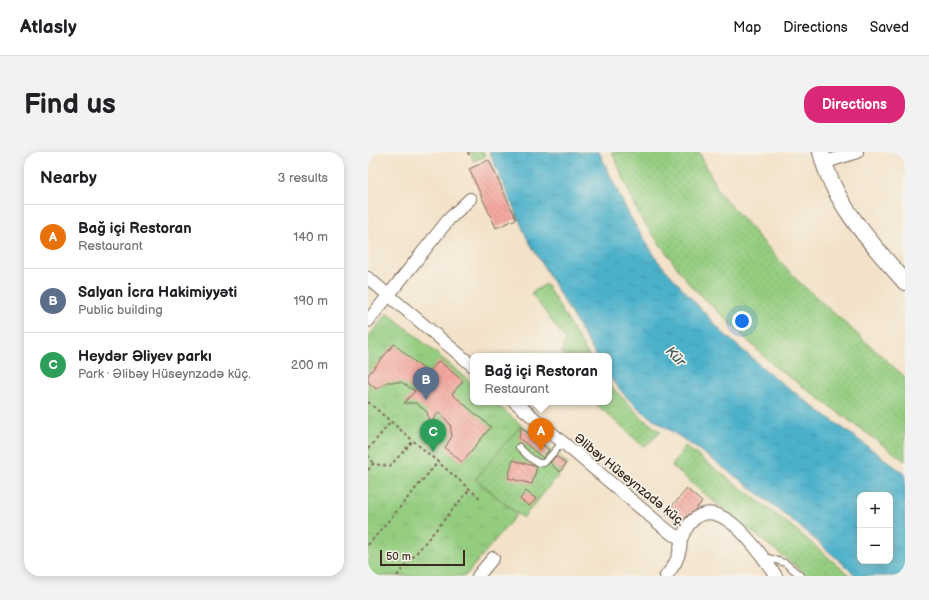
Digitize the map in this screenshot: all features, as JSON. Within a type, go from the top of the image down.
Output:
[{"type":"street","points":[[857,152],[822,157],[842,203],[881,254],[905,282]]},
{"type":"street","points":[[368,321],[450,220],[470,199]]},
{"type":"street","points":[[368,278],[470,364]]},
{"type":"street","name":"Əlibəy Hüseynzadə küç.","points":[[519,405],[672,534],[681,538],[690,524],[700,515],[710,514],[720,516],[734,525],[755,546],[776,576]]},
{"type":"street","points":[[666,576],[678,559],[681,538]]},
{"type":"street","points":[[478,576],[493,558]]},
{"type":"lane","points":[[519,447],[537,463],[541,464],[544,463],[563,442]]},
{"type":"lane","points":[[762,556],[785,563],[801,576]]},
{"type":"path","points":[[468,152],[469,156]]},
{"type":"path","points":[[368,402],[480,498]]},
{"type":"path","points":[[368,449],[391,422]]},
{"type":"path","points":[[373,464],[390,466],[413,441]]},
{"type":"path","points":[[368,455],[373,464]]},
{"type":"path","points":[[368,545],[438,462]]},
{"type":"path","points":[[368,470],[373,464]]},
{"type":"path","points":[[397,576],[470,489]]},
{"type":"green space","points":[[470,152],[484,152],[485,157],[473,161]]},
{"type":"green space","points":[[612,152],[699,152],[719,192],[797,280],[905,377],[905,461],[773,365],[690,285],[640,217]]},
{"type":"green space","points":[[546,284],[587,353],[561,353],[566,340],[531,293]]},
{"type":"green space","points":[[388,313],[470,381],[470,405],[498,405],[521,425],[475,479],[517,514],[465,576],[368,576],[368,337]]},
{"type":"green space","points":[[612,387],[642,418],[661,432],[644,447],[597,405],[612,405]]},
{"type":"green space","points":[[521,425],[568,464],[523,518],[475,479]]},
{"type":"green space","points":[[685,446],[794,528],[850,576],[833,576],[830,572],[824,576],[808,576],[672,466]]},
{"type":"water","name":"Kür","points":[[489,152],[599,152],[629,215],[658,261],[723,333],[775,378],[905,474],[905,576],[856,576],[819,542],[760,495],[699,450],[651,418],[629,400],[612,380],[612,353],[594,353],[527,238]]},
{"type":"building","points":[[489,160],[516,219],[496,228],[469,169]]},
{"type":"building","points":[[394,344],[428,373],[439,361],[463,381],[452,394],[491,427],[462,462],[445,448],[452,436],[450,424],[439,412],[430,424],[427,412],[416,403],[404,403],[415,391],[401,382],[387,382],[376,389],[368,382],[368,375]]},
{"type":"building","points":[[521,427],[549,450],[543,458],[519,438]]},
{"type":"building","points":[[556,456],[566,464],[560,472],[550,463]]},
{"type":"building","points":[[513,460],[537,467],[532,484],[508,478]]},
{"type":"building","points":[[687,489],[702,502],[687,516],[681,525],[666,513]]},
{"type":"building","points":[[526,491],[536,499],[529,506],[520,499]]},
{"type":"place","name":"Salyan İcra Hakimiyyəti","points":[[426,400]]},
{"type":"place","name":"Bağ içi Restoran","points":[[541,451]]},
{"type":"place","name":"Heydər Əliyev parkı","points":[[433,452]]}]
